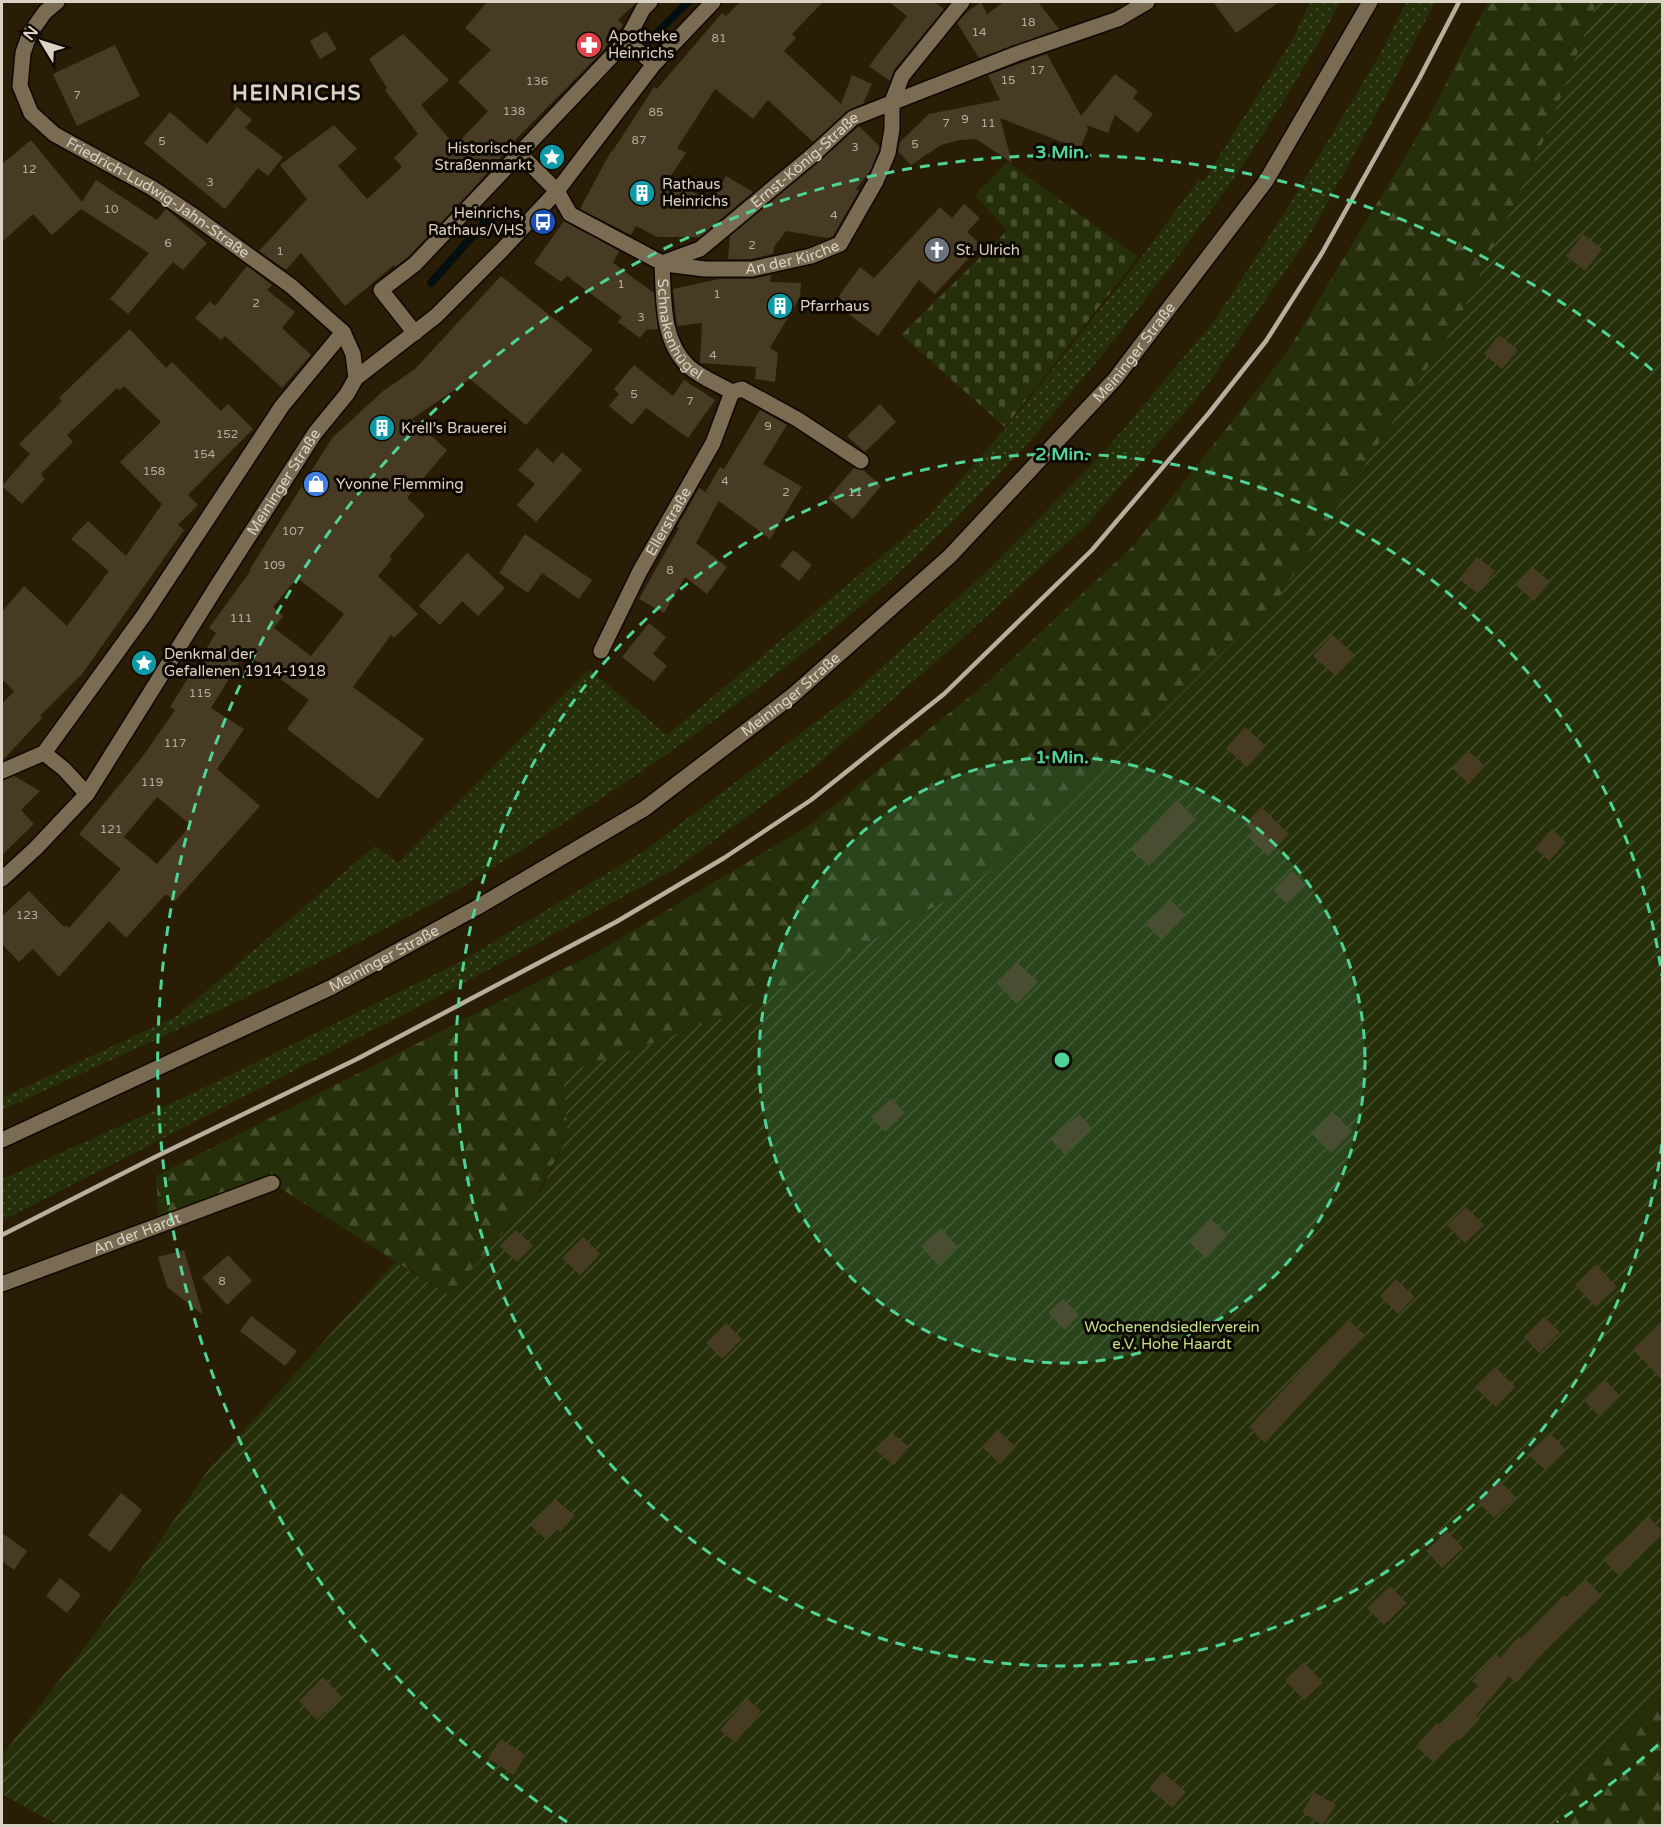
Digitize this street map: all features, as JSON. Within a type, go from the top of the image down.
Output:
[{"type":"street","name":"Friedrich-Ludwig-Jahn-Straße","points":[[57,2],[45,12],[30,33],[23,53],[20,86],[31,113],[54,134],[152,188],[291,286],[343,332],[353,354],[356,378]]},
{"type":"street","points":[[415,333],[381,290],[415,264],[626,40],[643,9],[650,2]]},
{"type":"street","name":"Meininger Straße","points":[[2,879],[36,848],[87,794],[315,433],[347,394],[356,378],[415,333],[461,292],[557,191],[654,64],[713,2]]},
{"type":"street","points":[[892,102],[902,76],[962,2]]},
{"type":"street","name":"Ernst-König-Straße","points":[[662,264],[700,249],[814,154],[853,118],[1016,54],[1118,19],[1147,2]]},
{"type":"street","name":"Meininger Straße","points":[[2,1140],[330,988],[476,908],[644,809],[792,696],[950,556],[1115,379],[1266,181],[1370,2]]},
{"type":"street","points":[[626,40],[654,64]]},
{"type":"street","name":"An der Kirche","points":[[662,264],[705,269],[752,269],[811,256],[840,244],[871,191],[888,153],[892,129],[892,102]]},
{"type":"street","points":[[519,153],[557,191]]},
{"type":"street","name":"Schnakenhügel","points":[[557,191],[570,214],[662,264],[665,320],[676,353],[690,368],[732,392],[742,390],[772,405],[861,460]]},
{"type":"street","points":[[2,771],[44,753],[144,615],[282,406],[343,332]]},
{"type":"street","name":"Ellerstraße","points":[[601,651],[640,571],[713,443],[732,392]]},
{"type":"street","points":[[44,753],[64,769],[87,794]]},
{"type":"street","name":"An der Hardt","points":[[2,1284],[272,1183]]},
{"type":"green space","points":[[1310,2],[1340,2],[1273,118],[1224,192],[1172,264],[1116,338],[1023,448],[957,518],[855,611],[789,664],[687,740],[460,889],[285,979],[2,1110],[2,1098],[177,1016],[375,846],[398,863],[589,669],[667,735],[926,519],[1006,428],[1140,259],[1199,179],[1203,182],[1294,37]]},
{"type":"green space","points":[[1406,2],[1435,2],[1308,238],[1203,391],[1086,526],[953,647],[815,767],[678,867],[451,990],[2,1221],[2,1179],[183,1098],[460,962],[644,851],[849,697],[988,570],[1105,451],[1215,320],[1285,212],[1379,56]]},
{"type":"green space","points":[[1488,2],[1597,2],[1545,138],[1459,319],[1277,601],[1048,826],[962,892],[729,1016],[563,1074],[568,1136],[537,1194],[449,1295],[272,1183],[159,1224],[156,1176],[599,951],[808,826],[983,686],[1133,546],[1287,352],[1426,122]]},
{"type":"green space","name":"Wochenendsiedlerverein e.V. Hohe Haardt","points":[[1597,2],[1662,2],[1662,1691],[1572,1777],[1557,1825],[59,1826],[2,1794],[2,1756],[115,1607],[206,1473],[395,1262],[449,1295],[541,1190],[568,1136],[563,1074],[729,1016],[962,892],[1048,826],[1277,601],[1459,319],[1545,138]]},
{"type":"green space","points":[[1008,162],[1138,257],[1005,427],[901,335],[1007,231],[975,195]]},
{"type":"green space","points":[[1662,1691],[1662,1825],[1557,1826],[1572,1777]]},
{"type":"building","points":[[487,2],[637,2],[618,20],[623,25],[603,51],[518,137],[474,188],[408,257],[395,267],[394,265],[345,306],[301,253],[286,270],[259,251],[307,199],[280,165],[334,125],[357,149],[338,166],[367,199],[402,167],[394,158],[418,134],[385,90],[387,88],[369,59],[403,34],[449,80],[421,105],[455,146],[488,111],[458,82],[491,50],[465,28]]},
{"type":"building","points":[[740,2],[823,2],[792,34],[796,38],[784,51],[841,104],[852,75],[872,84],[863,104],[847,111],[813,142],[768,100],[753,119],[715,89],[677,148],[686,153],[668,180],[711,201],[726,176],[753,192],[700,237],[657,237],[636,226],[631,235],[580,209],[611,151],[654,87],[657,89],[722,13],[726,16]]},
{"type":"building","points":[[889,2],[934,2],[944,9],[894,70],[890,81],[869,66],[907,16]]},
{"type":"building","points":[[981,2],[987,14],[1004,2],[1038,2],[1059,29],[979,58],[957,23]]},
{"type":"building","points":[[1213,2],[1279,2],[1236,33]]},
{"type":"building","points":[[326,31],[337,49],[320,59],[310,41]]},
{"type":"building","points":[[115,45],[140,96],[77,126],[53,74]]},
{"type":"building","points":[[1047,54],[1081,116],[1115,74],[1138,91],[1133,98],[1153,114],[1138,133],[1115,115],[1108,133],[1086,125],[1088,129],[1080,149],[1000,118],[1012,163],[976,139],[941,145],[911,165],[898,151],[900,142],[929,114],[1000,100],[988,75]]},
{"type":"building","points":[[237,107],[252,120],[245,128],[283,157],[268,176],[258,168],[225,209],[144,143],[170,112],[207,144]]},
{"type":"building","points":[[859,126],[879,146],[879,150],[870,171],[856,189],[859,191],[833,236],[828,238],[786,231],[774,247],[773,254],[751,259],[728,259],[730,236]]},
{"type":"building","points":[[31,140],[82,202],[96,180],[157,220],[166,209],[207,243],[183,270],[173,262],[128,314],[110,299],[149,253],[81,209],[52,235],[33,214],[2,242],[2,164]]},
{"type":"building","points":[[964,204],[980,218],[967,232],[981,245],[935,294],[919,280],[878,336],[834,303],[860,267],[874,278],[940,207],[952,218]]},
{"type":"building","points":[[564,221],[619,251],[613,263],[654,293],[658,329],[646,330],[640,338],[618,322],[622,317],[567,276],[561,282],[534,263]]},
{"type":"building","points":[[1583,234],[1602,249],[1585,271],[1566,256]]},
{"type":"building","points":[[247,266],[272,285],[267,290],[295,312],[282,328],[311,355],[282,388],[225,336],[221,340],[195,318],[210,301],[215,306]]},
{"type":"building","points":[[771,275],[770,282],[801,283],[800,297],[770,348],[778,353],[775,382],[755,379],[756,367],[700,363],[702,323],[677,326],[673,289],[719,279],[752,279]]},
{"type":"building","points":[[501,276],[593,350],[526,425],[470,379],[412,419],[447,450],[407,498],[425,515],[389,557],[392,559],[378,576],[418,614],[394,638],[391,635],[353,687],[424,739],[378,799],[287,729],[309,700],[245,653],[211,708],[244,729],[217,769],[260,806],[175,901],[166,894],[126,938],[109,921],[59,977],[33,949],[19,962],[2,944],[2,916],[29,891],[64,927],[66,925],[69,928],[121,869],[79,834],[143,756],[175,710],[170,707],[216,633],[209,628],[251,570],[332,438],[383,391],[415,369]],"holes":[[[297,578],[344,614],[311,656],[274,628],[283,616],[273,607]],[[157,797],[191,825],[157,864],[124,837]]]},
{"type":"building","points":[[130,329],[166,368],[172,362],[221,411],[228,404],[253,429],[188,495],[198,505],[178,525],[184,530],[82,674],[40,716],[42,718],[2,761],[2,704],[14,691],[2,679],[2,612],[24,586],[67,626],[109,571],[71,539],[88,521],[126,556],[162,504],[120,462],[161,422],[124,386],[119,390],[117,388],[67,435],[73,442],[41,474],[45,479],[22,504],[2,486],[30,454],[19,444],[62,401],[59,398]]},
{"type":"building","points":[[1499,335],[1518,350],[1502,369],[1484,354]]},
{"type":"building","points":[[634,365],[673,396],[684,380],[715,400],[688,438],[646,408],[632,425],[609,406],[619,394],[614,389]]},
{"type":"building","points":[[880,404],[896,422],[865,452],[847,436]]},
{"type":"building","points":[[760,410],[787,425],[763,464],[802,487],[770,539],[719,501],[696,543],[727,567],[707,594],[685,577],[664,613],[639,599],[699,488],[711,495],[706,491],[720,467],[724,469]]},
{"type":"building","points":[[537,448],[553,463],[562,452],[582,470],[536,522],[517,505],[535,484],[518,470]]},
{"type":"building","points":[[854,468],[863,470],[881,486],[853,519],[828,498]]},
{"type":"building","points":[[525,534],[592,580],[579,599],[542,573],[528,593],[499,573]]},
{"type":"building","points":[[793,550],[812,565],[799,581],[780,566]]},
{"type":"building","points":[[467,553],[505,588],[478,616],[462,601],[440,625],[419,606]]},
{"type":"building","points":[[1477,557],[1495,571],[1477,593],[1459,579]]},
{"type":"building","points":[[1532,567],[1550,582],[1534,601],[1516,585]]},
{"type":"building","points":[[649,623],[666,637],[653,654],[667,666],[654,682],[622,657]]},
{"type":"building","points":[[1332,635],[1355,655],[1336,676],[1313,656]]},
{"type":"building","points":[[1245,727],[1266,746],[1247,767],[1226,748]]},
{"type":"building","points":[[1468,751],[1485,766],[1469,784],[1452,768]]},
{"type":"building","points":[[14,776],[40,791],[21,810],[34,824],[2,855],[2,781]]},
{"type":"building","points":[[1177,800],[1196,819],[1149,866],[1130,849]]},
{"type":"building","points":[[1261,807],[1289,834],[1268,856],[1248,837],[1253,832],[1245,824]]},
{"type":"building","points":[[1552,829],[1566,842],[1549,861],[1535,848]]},
{"type":"building","points":[[1292,871],[1306,885],[1287,904],[1273,890]]},
{"type":"building","points":[[1169,899],[1186,915],[1162,940],[1146,925]]},
{"type":"building","points":[[1017,962],[1038,982],[1017,1004],[996,983]]},
{"type":"building","points":[[891,1098],[905,1113],[885,1132],[871,1117]]},
{"type":"building","points":[[1333,1112],[1352,1131],[1331,1153],[1312,1134]]},
{"type":"building","points":[[1079,1114],[1092,1128],[1064,1154],[1050,1139]]},
{"type":"building","points":[[1466,1207],[1484,1225],[1465,1243],[1447,1225]]},
{"type":"building","points":[[1210,1218],[1228,1235],[1206,1258],[1188,1241]]},
{"type":"building","points":[[941,1228],[958,1247],[938,1265],[921,1246]]},
{"type":"building","points":[[516,1230],[533,1246],[517,1262],[500,1246]]},
{"type":"building","points":[[583,1237],[600,1254],[580,1275],[562,1258]]},
{"type":"building","points":[[184,1250],[203,1315],[167,1287],[158,1257]]},
{"type":"building","points":[[228,1255],[252,1281],[227,1305],[202,1278]]},
{"type":"building","points":[[1596,1264],[1617,1287],[1596,1307],[1575,1285]]},
{"type":"building","points":[[1396,1279],[1415,1297],[1398,1314],[1380,1296]]},
{"type":"building","points":[[1063,1299],[1079,1315],[1065,1330],[1048,1313]]},
{"type":"building","points":[[251,1316],[297,1351],[285,1366],[240,1331]]},
{"type":"building","points":[[1544,1317],[1560,1332],[1539,1353],[1524,1337]]},
{"type":"building","points":[[1348,1320],[1365,1335],[1265,1443],[1249,1427]]},
{"type":"building","points":[[1662,1321],[1662,1380],[1633,1349]]},
{"type":"building","points":[[726,1323],[742,1339],[722,1359],[706,1343]]},
{"type":"building","points":[[1495,1367],[1515,1387],[1496,1407],[1475,1387]]},
{"type":"building","points":[[1605,1380],[1620,1396],[1599,1416],[1584,1400]]},
{"type":"building","points":[[997,1430],[1016,1447],[1000,1464],[982,1447]]},
{"type":"building","points":[[892,1433],[909,1447],[894,1465],[876,1451]]},
{"type":"building","points":[[1550,1433],[1566,1450],[1545,1470],[1528,1454]]},
{"type":"building","points":[[1499,1480],[1516,1497],[1494,1518],[1477,1501]]},
{"type":"building","points":[[121,1493],[142,1510],[110,1552],[88,1535]]},
{"type":"building","points":[[555,1499],[575,1516],[560,1532],[556,1528],[546,1539],[531,1526]]},
{"type":"building","points":[[1649,1517],[1662,1531],[1662,1535],[1618,1575],[1603,1559]]},
{"type":"building","points":[[1447,1531],[1463,1548],[1442,1568],[1426,1551]]},
{"type":"building","points":[[2,1533],[27,1551],[14,1570],[2,1561]]},
{"type":"building","points":[[60,1578],[81,1595],[67,1613],[46,1596]]},
{"type":"building","points":[[1586,1580],[1602,1596],[1545,1651],[1516,1683],[1509,1676],[1476,1716],[1480,1719],[1459,1741],[1456,1738],[1434,1763],[1416,1746],[1437,1723],[1441,1726],[1478,1686],[1472,1681],[1496,1654],[1500,1658],[1519,1636],[1521,1638],[1564,1595],[1567,1598]]},
{"type":"building","points":[[1390,1586],[1407,1603],[1384,1625],[1367,1608]]},
{"type":"building","points":[[1304,1662],[1323,1682],[1304,1700],[1285,1680]]},
{"type":"building","points":[[323,1677],[342,1697],[317,1720],[299,1701]]},
{"type":"building","points":[[747,1699],[761,1711],[735,1743],[720,1730]]},
{"type":"building","points":[[501,1739],[526,1755],[513,1775],[488,1758]]},
{"type":"building","points":[[1163,1772],[1186,1792],[1172,1808],[1149,1788]]},
{"type":"building","points":[[1314,1792],[1336,1805],[1323,1825],[1302,1812]]},
{"type":"waterway","points":[[655,35],[688,2]]},
{"type":"waterway","points":[[431,283],[486,221]]},
{"type":"railway","points":[[2,1235],[155,1157],[357,1059],[616,922],[724,858],[811,800],[944,694],[1092,550],[1209,413],[1266,341],[1322,253],[1459,2]]},
{"type":"place","name":"Apotheke Heinrichs","points":[[589,45]]},
{"type":"place","name":"Historischer Straßenmarkt","points":[[552,157]]},
{"type":"place","name":"Rathaus Heinrichs","points":[[642,193]]},
{"type":"place","name":"Heinrichs, Rathaus/VHS","points":[[543,222]]},
{"type":"place","name":"St. Ulrich","points":[[937,250]]},
{"type":"place","name":"Pfarrhaus","points":[[780,306]]},
{"type":"place","name":"Krell’s Brauerei","points":[[382,428]]},
{"type":"place","name":"Yvonne Flemming","points":[[316,484]]},
{"type":"place","name":"Denkmal der Gefallenen 1914-1918","points":[[144,663]]},
{"type":"district","name":"HEINRICHS","points":[[297,93]]}]
